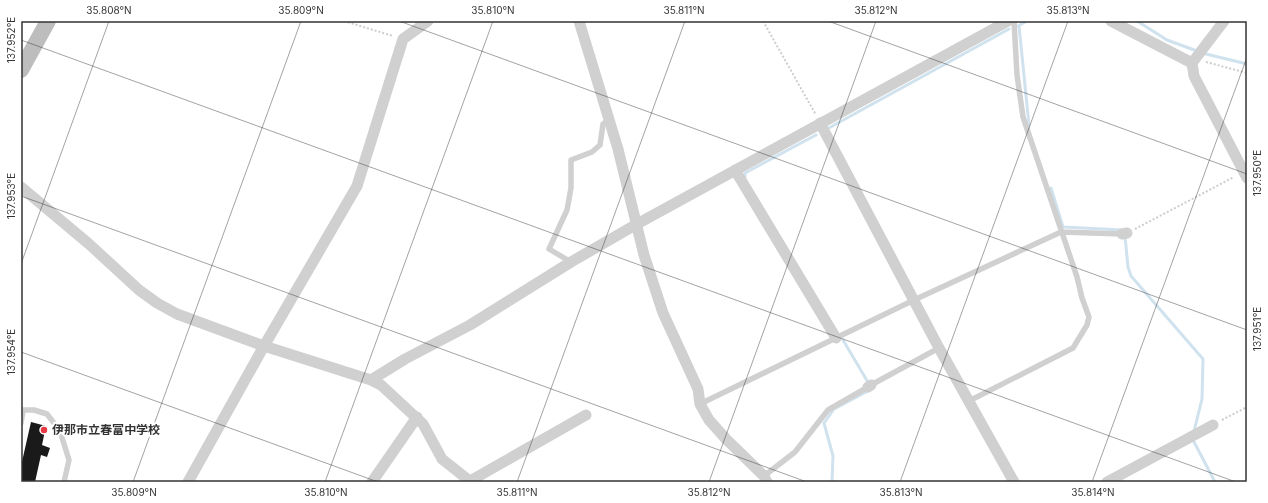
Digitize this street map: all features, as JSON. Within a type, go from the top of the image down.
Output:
[{"type":"main road","points":[[21,70],[48,21]]},
{"type":"street","points":[[188,482],[264,346],[357,186],[403,39],[428,21]]},
{"type":"street","points":[[579,21],[609,120],[644,255],[664,313],[688,363],[698,389],[700,404],[709,420],[766,479]]},
{"type":"street","points":[[371,380],[405,359],[470,325],[571,262],[637,224],[1008,21]]},
{"type":"street","points":[[1111,21],[1197,57]]},
{"type":"street","points":[[1224,21],[1197,57],[1194,76],[1245,175]]},
{"type":"street","points":[[820,123],[939,348],[1014,482]]},
{"type":"street","points":[[735,170],[836,338]]},
{"type":"street","points":[[21,187],[89,244],[138,290],[157,303],[177,314],[264,346],[371,380],[381,386],[423,424],[442,459],[470,482],[586,415]]},
{"type":"street","points":[[372,482],[416,418]]},
{"type":"street","points":[[1107,482],[1213,425]]},
{"type":"lane","points":[[970,402],[1073,348],[1087,325],[1089,317],[1082,298],[1078,277],[1061,232],[1023,117],[1017,75],[1014,21]]},
{"type":"lane","points":[[571,262],[549,249],[567,210],[571,188],[571,160],[592,152],[600,145],[603,124],[609,120]]},
{"type":"lane","points":[[700,404],[914,300],[1061,232],[1125,234]]},
{"type":"lane","points":[[766,479],[795,452],[828,410],[939,348]]},
{"type":"lane","points":[[21,423],[22,410],[34,410],[48,414],[60,431],[69,460],[64,482]]},
{"type":"path","points":[[344,21],[403,39]]},
{"type":"path","points":[[763,21],[820,123]]},
{"type":"path","points":[[1197,57],[1247,73]]},
{"type":"path","points":[[1125,234],[1245,175]]},
{"type":"path","points":[[1213,425],[1247,407]]},
{"type":"building","points":[[31,422],[46,426],[42,445],[50,448],[47,457],[41,455],[35,482],[21,482],[21,466]]},
{"type":"waterway","points":[[1018,26],[1027,21]]},
{"type":"waterway","points":[[1137,21],[1167,40],[1197,51]]},
{"type":"waterway","points":[[1019,26],[1029,125]]},
{"type":"waterway","points":[[827,129],[1009,29]]},
{"type":"waterway","points":[[1202,53],[1247,64]]},
{"type":"waterway","points":[[745,177],[745,173],[816,135]]},
{"type":"waterway","points":[[1051,188],[1063,227],[1122,230]]},
{"type":"waterway","points":[[1125,236],[1128,267],[1131,276],[1203,359],[1202,399],[1194,431]]},
{"type":"waterway","points":[[843,340],[869,384]]},
{"type":"waterway","points":[[832,482],[833,456],[824,423],[834,409],[870,390]]},
{"type":"waterway","points":[[1193,440],[1215,482]]},
{"type":"place","name":"伊那市立春富中学校","points":[[44,430]]}]
